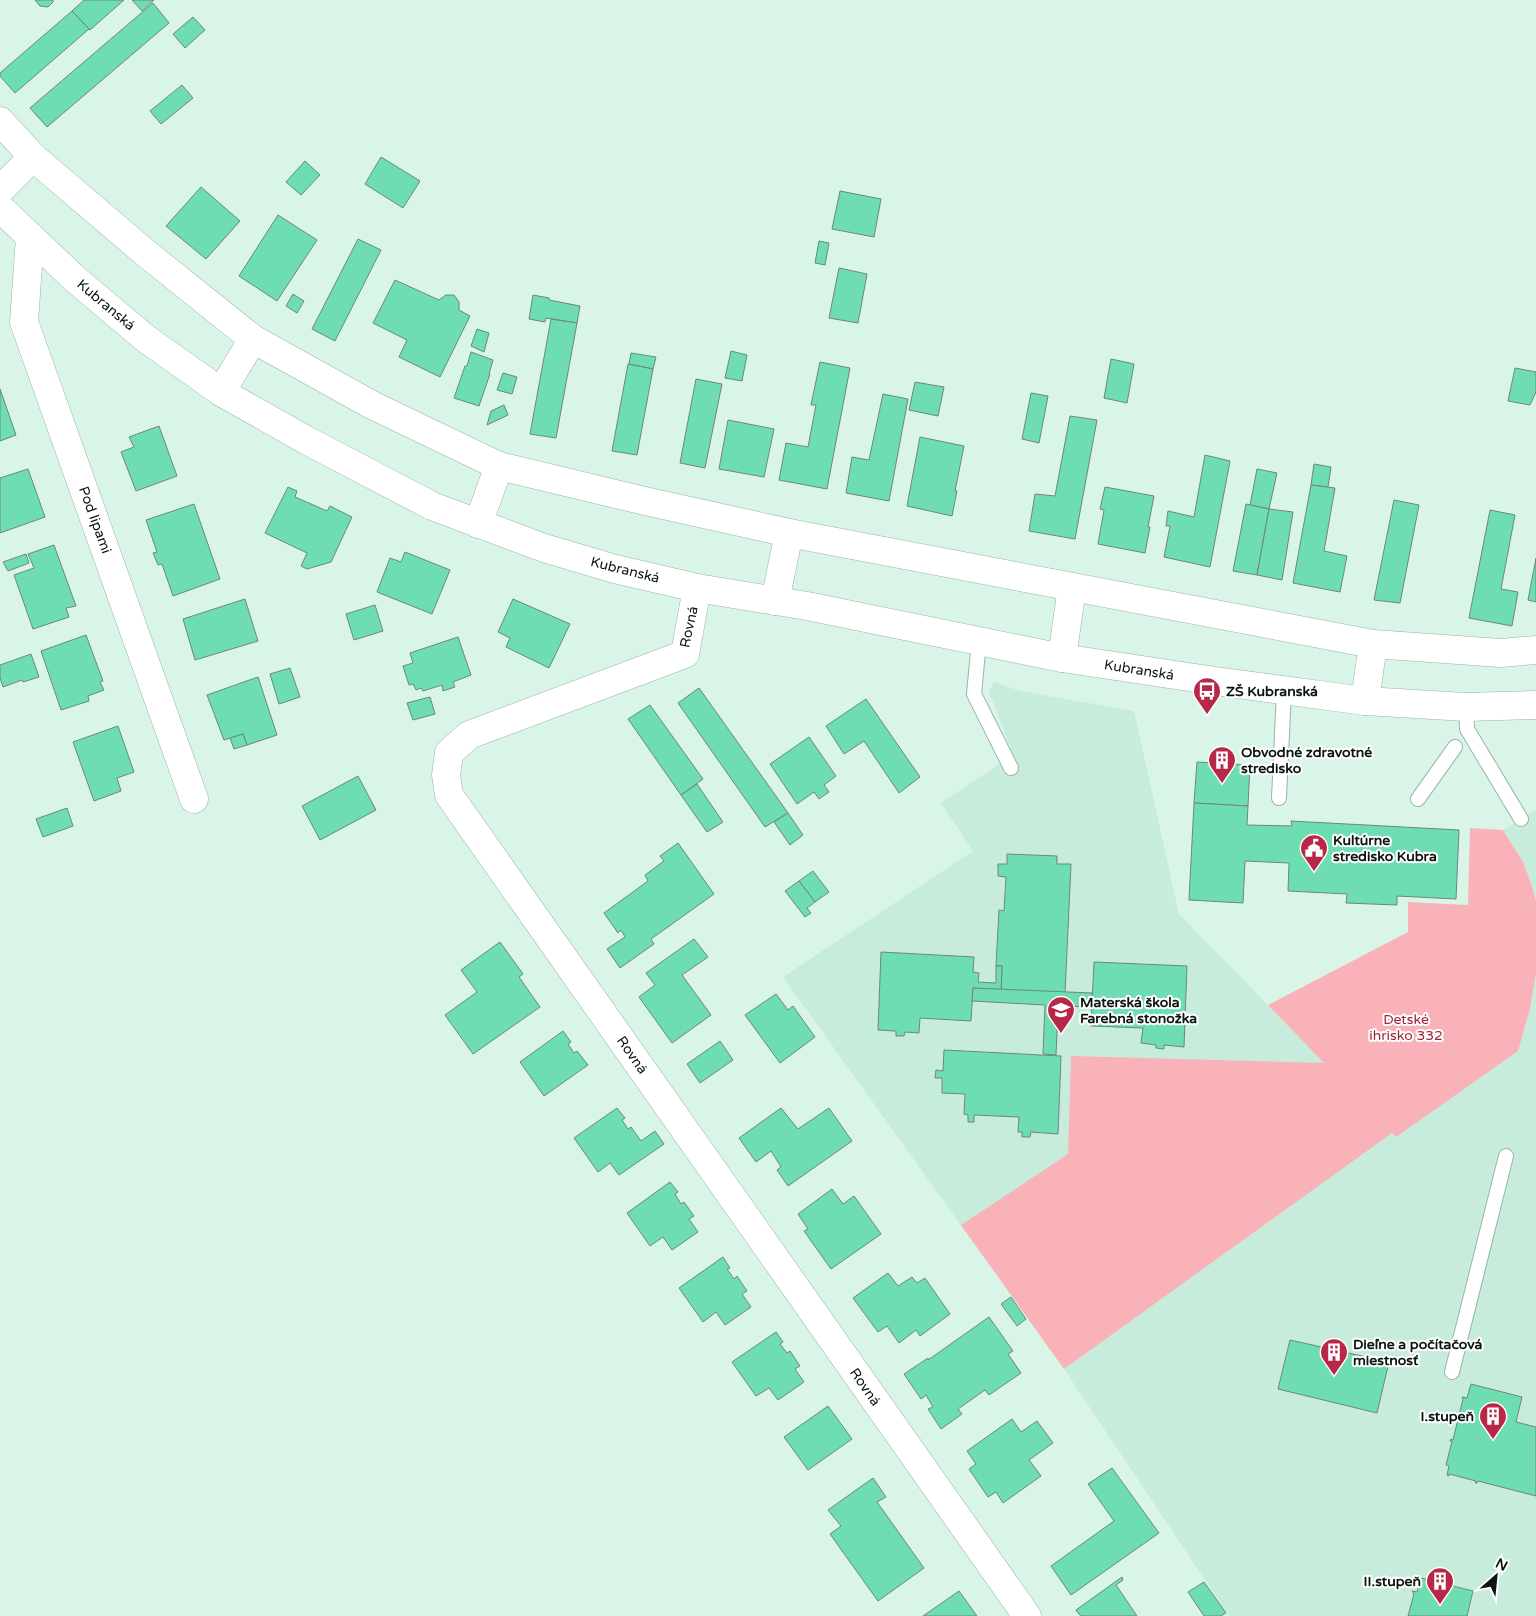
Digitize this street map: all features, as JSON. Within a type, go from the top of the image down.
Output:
[{"type":"street","points":[[0,121],[33,157],[142,250],[253,339],[372,405],[499,466],[789,533],[1373,644],[1501,654],[1536,650]]},
{"type":"street","points":[[0,190],[33,157]]},
{"type":"street","name":"Kubranská","points":[[0,208],[75,279],[146,338],[221,392],[383,482],[432,506],[562,553],[616,569],[697,588],[775,601],[1062,658],[1365,701],[1466,707],[1536,705]]},
{"type":"street","name":"Pod lipami","points":[[30,237],[24,322],[194,799]]},
{"type":"street","points":[[221,392],[253,339]]},
{"type":"street","points":[[478,524],[499,466]]},
{"type":"street","points":[[775,601],[789,533]]},
{"type":"street","points":[[1062,658],[1072,587]]},
{"type":"street","name":"Rovná","points":[[697,588],[685,654],[469,735],[449,753],[446,776],[449,796],[1026,1616]]},
{"type":"street","points":[[1365,701],[1373,644]]},
{"type":"lane","points":[[979,641],[974,694],[1011,768]]},
{"type":"lane","points":[[1279,798],[1284,691]]},
{"type":"lane","points":[[1466,707],[1467,729],[1522,819]]},
{"type":"lane","points":[[1418,799],[1456,747]]},
{"type":"lane","points":[[1452,1372],[1506,1156]]},
{"type":"shaded area","points":[[994,682],[1020,691],[1134,711],[1179,914],[1393,1133],[1518,1051],[1530,1009],[1536,973],[1536,1616],[1229,1616],[1064,1369],[783,977],[973,851],[941,803],[1013,755],[989,691]]},
{"type":"shaded area","points":[[1536,810],[1536,901],[1523,862],[1503,830]]},
{"type":"green space","name":"Detské ihrisko 332","points":[[1470,828],[1503,830],[1523,862],[1536,901],[1536,973],[1530,1009],[1518,1051],[1396,1137],[1392,1133],[1064,1369],[961,1225],[1068,1154],[1071,1056],[1324,1063],[1268,1005],[1408,932],[1408,902],[1468,905]]},
{"type":"building","points":[[35,0],[53,0],[53,2],[48,7],[40,6]]},
{"type":"building","points":[[84,0],[124,0],[90,30],[72,11]]},
{"type":"building","points":[[132,0],[154,0],[142,11]]},
{"type":"building","points":[[153,3],[169,23],[47,127],[30,108]]},
{"type":"building","points":[[72,11],[89,29],[15,93],[0,76],[0,73]]},
{"type":"building","points":[[193,17],[205,30],[185,48],[173,34]]},
{"type":"building","points":[[182,85],[193,98],[161,124],[150,111]]},
{"type":"building","points":[[381,157],[420,181],[403,208],[365,184]]},
{"type":"building","points":[[305,161],[320,175],[301,195],[286,182]]},
{"type":"building","points":[[201,187],[240,221],[206,259],[166,226]]},
{"type":"building","points":[[840,191],[881,199],[874,237],[832,229]]},
{"type":"building","points":[[278,215],[317,240],[277,301],[239,276]]},
{"type":"building","points":[[358,239],[381,250],[335,341],[312,329]]},
{"type":"building","points":[[819,241],[829,243],[825,265],[815,263]]},
{"type":"building","points":[[839,268],[867,274],[858,323],[829,318]]},
{"type":"building","points":[[395,280],[439,300],[446,295],[454,295],[459,302],[459,310],[470,316],[440,377],[399,357],[407,340],[373,323]]},
{"type":"building","points":[[293,294],[304,301],[297,313],[286,306]]},
{"type":"building","points":[[533,295],[580,306],[577,323],[546,318],[545,322],[529,319]]},
{"type":"building","points":[[551,319],[577,323],[556,438],[530,434]]},
{"type":"building","points":[[477,329],[489,333],[484,352],[471,346]]},
{"type":"building","points":[[731,351],[747,355],[742,381],[725,378]]},
{"type":"building","points":[[471,352],[493,360],[479,406],[454,398]]},
{"type":"building","points":[[631,353],[656,357],[653,369],[629,364]]},
{"type":"building","points":[[1111,359],[1134,364],[1127,403],[1104,398]]},
{"type":"building","points":[[820,362],[850,368],[827,489],[779,480],[786,443],[808,447],[816,405],[811,405]]},
{"type":"building","points":[[628,364],[653,369],[637,455],[612,451]]},
{"type":"building","points":[[1515,368],[1536,372],[1536,392],[1530,405],[1508,401]]},
{"type":"building","points":[[503,373],[517,377],[512,394],[497,390]]},
{"type":"building","points":[[696,379],[722,384],[705,468],[680,463]]},
{"type":"building","points":[[915,382],[944,387],[938,416],[909,410]]},
{"type":"building","points":[[0,389],[16,435],[0,441]]},
{"type":"building","points":[[1031,393],[1048,396],[1039,443],[1022,439]]},
{"type":"building","points":[[883,394],[908,399],[889,501],[846,493],[852,457],[869,460]]},
{"type":"building","points":[[504,405],[508,415],[487,425],[491,411]]},
{"type":"building","points":[[1070,416],[1097,420],[1075,539],[1029,531],[1035,494],[1055,496]]},
{"type":"building","points":[[728,420],[774,429],[764,477],[719,469]]},
{"type":"building","points":[[159,426],[177,476],[136,491],[121,452],[134,447],[129,437]]},
{"type":"building","points":[[920,437],[964,446],[952,516],[907,506]]},
{"type":"building","points":[[1205,455],[1230,461],[1210,567],[1164,557],[1170,526],[1166,526],[1168,511],[1194,517]]},
{"type":"building","points":[[1314,464],[1331,467],[1328,487],[1311,485]]},
{"type":"building","points":[[28,469],[45,517],[0,533],[0,478]]},
{"type":"building","points":[[1257,469],[1277,473],[1269,509],[1250,505]]},
{"type":"building","points":[[1311,485],[1335,488],[1324,551],[1347,556],[1340,592],[1293,583]]},
{"type":"building","points":[[288,487],[297,491],[295,497],[327,511],[330,506],[352,517],[331,562],[307,569],[301,566],[307,553],[265,533]]},
{"type":"building","points":[[1105,487],[1154,496],[1145,553],[1098,544],[1104,510],[1100,509]]},
{"type":"building","points":[[1394,500],[1419,505],[1400,603],[1374,600]]},
{"type":"building","points":[[194,504],[220,579],[173,596],[162,564],[158,565],[153,553],[157,552],[146,520]]},
{"type":"building","points":[[1246,504],[1269,509],[1257,575],[1233,571]]},
{"type":"building","points":[[1269,509],[1293,512],[1282,580],[1257,575]]},
{"type":"building","points":[[1490,510],[1515,515],[1501,589],[1518,592],[1512,626],[1469,618]]},
{"type":"building","points":[[54,545],[76,606],[66,608],[69,617],[33,629],[14,575],[34,568],[28,554]]},
{"type":"building","points":[[405,552],[450,570],[432,614],[377,592],[390,558],[401,562]]},
{"type":"building","points":[[26,554],[29,563],[8,571],[3,562]]},
{"type":"building","points":[[1536,558],[1536,602],[1528,600]]},
{"type":"building","points":[[245,599],[258,641],[195,660],[183,619]]},
{"type":"building","points":[[513,599],[570,624],[549,668],[506,647],[510,638],[498,632]]},
{"type":"building","points":[[375,605],[383,631],[354,640],[346,614]]},
{"type":"building","points":[[86,635],[103,681],[100,682],[104,690],[88,696],[89,701],[61,710],[41,651]]},
{"type":"building","points":[[458,637],[471,675],[453,682],[455,687],[443,691],[442,685],[423,691],[421,688],[416,690],[413,684],[409,685],[403,666],[413,663],[410,653]]},
{"type":"building","points":[[31,654],[39,677],[23,682],[22,680],[3,687],[0,678],[0,665]]},
{"type":"building","points":[[290,668],[300,697],[279,704],[270,674]]},
{"type":"building","points":[[258,677],[277,735],[247,745],[243,734],[224,740],[207,695]]},
{"type":"building","points":[[699,688],[788,813],[765,827],[678,703]]},
{"type":"building","points":[[430,697],[435,714],[413,720],[407,703]]},
{"type":"building","points":[[866,699],[920,777],[899,793],[864,741],[844,754],[826,726]]},
{"type":"building","points":[[650,705],[703,779],[681,795],[628,719]]},
{"type":"building","points":[[118,726],[134,772],[117,778],[121,791],[94,801],[73,742]]},
{"type":"building","points":[[243,734],[247,745],[234,749],[230,738]]},
{"type":"building","points":[[809,737],[836,776],[824,785],[829,792],[819,799],[814,792],[797,804],[770,764]]},
{"type":"building","name":"Obvodné zdravotné stredisko","points":[[1197,762],[1250,765],[1248,806],[1194,803]]},
{"type":"building","points":[[358,776],[376,810],[320,840],[302,806]]},
{"type":"building","points":[[697,784],[723,822],[707,832],[681,795]]},
{"type":"building","points":[[1194,803],[1248,806],[1247,825],[1292,826],[1291,821],[1459,830],[1456,899],[1397,896],[1397,905],[1346,903],[1347,894],[1288,891],[1289,863],[1245,861],[1243,903],[1189,900]]},
{"type":"building","points":[[67,808],[73,826],[43,837],[36,819]]},
{"type":"building","points":[[788,813],[803,835],[790,845],[774,822]]},
{"type":"building","points":[[678,843],[714,894],[651,939],[654,944],[620,968],[607,949],[625,937],[621,930],[618,933],[604,913],[648,881],[645,875],[664,861],[660,856]]},
{"type":"building","points":[[1007,854],[1057,856],[1057,864],[1071,864],[1065,993],[1001,990],[1002,966],[996,966],[999,910],[1004,911],[1006,877],[998,876],[998,864],[1007,864]]},
{"type":"building","points":[[813,871],[829,892],[815,902],[799,881]]},
{"type":"building","points":[[799,881],[815,902],[807,908],[811,913],[805,917],[785,891]]},
{"type":"building","points":[[694,939],[708,957],[682,975],[711,1015],[672,1043],[639,997],[655,985],[646,973]]},
{"type":"building","points":[[500,942],[523,974],[519,977],[540,1007],[473,1054],[445,1015],[477,992],[461,970]]},
{"type":"building","points":[[881,952],[974,957],[973,972],[979,973],[978,982],[996,983],[996,966],[1002,966],[1001,990],[973,988],[971,1021],[920,1018],[919,1033],[905,1032],[904,1036],[896,1036],[896,1031],[878,1030]]},
{"type":"building","points":[[1094,962],[1187,966],[1184,1047],[1164,1045],[1164,1049],[1156,1048],[1156,1045],[1141,1043],[1143,1028],[1091,1026]]},
{"type":"building","points":[[973,988],[1092,993],[1092,1007],[1058,1006],[1056,1055],[1043,1054],[1045,1005],[972,1001]]},
{"type":"building","points":[[776,994],[788,1010],[793,1006],[815,1037],[780,1063],[745,1015]]},
{"type":"building","points":[[563,1031],[571,1042],[568,1044],[574,1053],[577,1051],[588,1065],[544,1096],[520,1062]]},
{"type":"building","points":[[720,1041],[733,1060],[700,1083],[687,1064]]},
{"type":"building","points":[[944,1050],[1061,1056],[1058,1134],[1031,1132],[1030,1137],[1022,1137],[1022,1132],[1018,1132],[1019,1117],[974,1115],[974,1122],[968,1122],[968,1115],[964,1114],[965,1094],[942,1093],[942,1078],[935,1078],[936,1070],[943,1071]]},
{"type":"building","points":[[617,1108],[625,1118],[622,1120],[628,1129],[631,1127],[641,1141],[655,1131],[664,1144],[619,1175],[610,1163],[598,1172],[574,1138]]},
{"type":"building","points":[[781,1108],[798,1129],[829,1108],[852,1141],[788,1186],[777,1170],[781,1167],[771,1151],[756,1162],[739,1138]]},
{"type":"building","points":[[670,1182],[678,1192],[675,1194],[681,1204],[684,1202],[694,1216],[689,1219],[698,1232],[672,1250],[663,1237],[650,1246],[627,1213]]},
{"type":"building","points":[[832,1189],[843,1204],[854,1196],[881,1234],[831,1269],[804,1231],[808,1229],[798,1214]]},
{"type":"building","points":[[723,1257],[730,1268],[727,1269],[734,1279],[737,1276],[747,1291],[742,1294],[751,1307],[725,1325],[716,1312],[703,1322],[679,1288]]},
{"type":"building","points":[[888,1273],[898,1286],[912,1277],[917,1283],[925,1278],[950,1314],[920,1336],[916,1330],[899,1343],[887,1326],[878,1332],[853,1298]]},
{"type":"building","points":[[1011,1297],[1026,1319],[1017,1326],[1001,1304]]},
{"type":"building","points":[[989,1317],[1013,1351],[1008,1354],[1021,1373],[989,1395],[985,1390],[958,1409],[962,1414],[941,1429],[928,1409],[933,1407],[926,1395],[921,1399],[904,1374],[928,1358],[928,1360]]},
{"type":"building","points":[[776,1332],[783,1342],[780,1344],[787,1353],[790,1351],[800,1366],[795,1369],[804,1382],[778,1400],[769,1388],[756,1396],[732,1362]]},
{"type":"building","name":"Dieľne a počítačová miestnosť","points":[[1290,1340],[1389,1362],[1377,1413],[1278,1389]]},
{"type":"building","name":"I.stupeň","points":[[1471,1384],[1522,1397],[1516,1422],[1536,1427],[1536,1496],[1447,1475],[1449,1466],[1446,1465],[1452,1441],[1450,1441],[1451,1439],[1453,1440],[1462,1397],[1467,1398]]},
{"type":"building","points":[[828,1406],[852,1439],[808,1470],[784,1437]]},
{"type":"building","points":[[1012,1419],[1021,1432],[1037,1421],[1053,1443],[1029,1460],[1041,1476],[1003,1503],[996,1492],[988,1497],[969,1469],[976,1464],[967,1451]]},
{"type":"building","points":[[1112,1468],[1159,1533],[1071,1595],[1051,1566],[1114,1521],[1088,1484]]},
{"type":"building","points":[[873,1478],[886,1497],[877,1502],[924,1568],[878,1601],[830,1534],[841,1526],[828,1510]]},
{"type":"building","points":[[1122,1577],[1123,1580],[1116,1585],[1137,1616],[1081,1616],[1078,1613],[1076,1610]]},
{"type":"building","name":"II.stupeň","points":[[1421,1578],[1473,1591],[1467,1616],[1408,1616],[1414,1594],[1412,1591],[1417,1592]]},
{"type":"building","points":[[1204,1582],[1226,1613],[1221,1616],[1204,1616],[1188,1592]]},
{"type":"building","points":[[959,1591],[977,1616],[923,1616]]},
{"type":"place","name":"ZŠ Kubranská","points":[[1207,715]]},
{"type":"place","name":"Obvodné zdravotné stredisko","points":[[1222,784]]},
{"type":"place","name":"Kultúrne stredisko Kubra","points":[[1314,872]]},
{"type":"place","name":"Materská škola Farebná stonožka","points":[[1061,1034]]},
{"type":"place","name":"Dieľne a počítačová miestnosť","points":[[1334,1376]]},
{"type":"place","name":"I.stupeň","points":[[1493,1440]]},
{"type":"place","name":"II.stupeň","points":[[1440,1605]]}]
